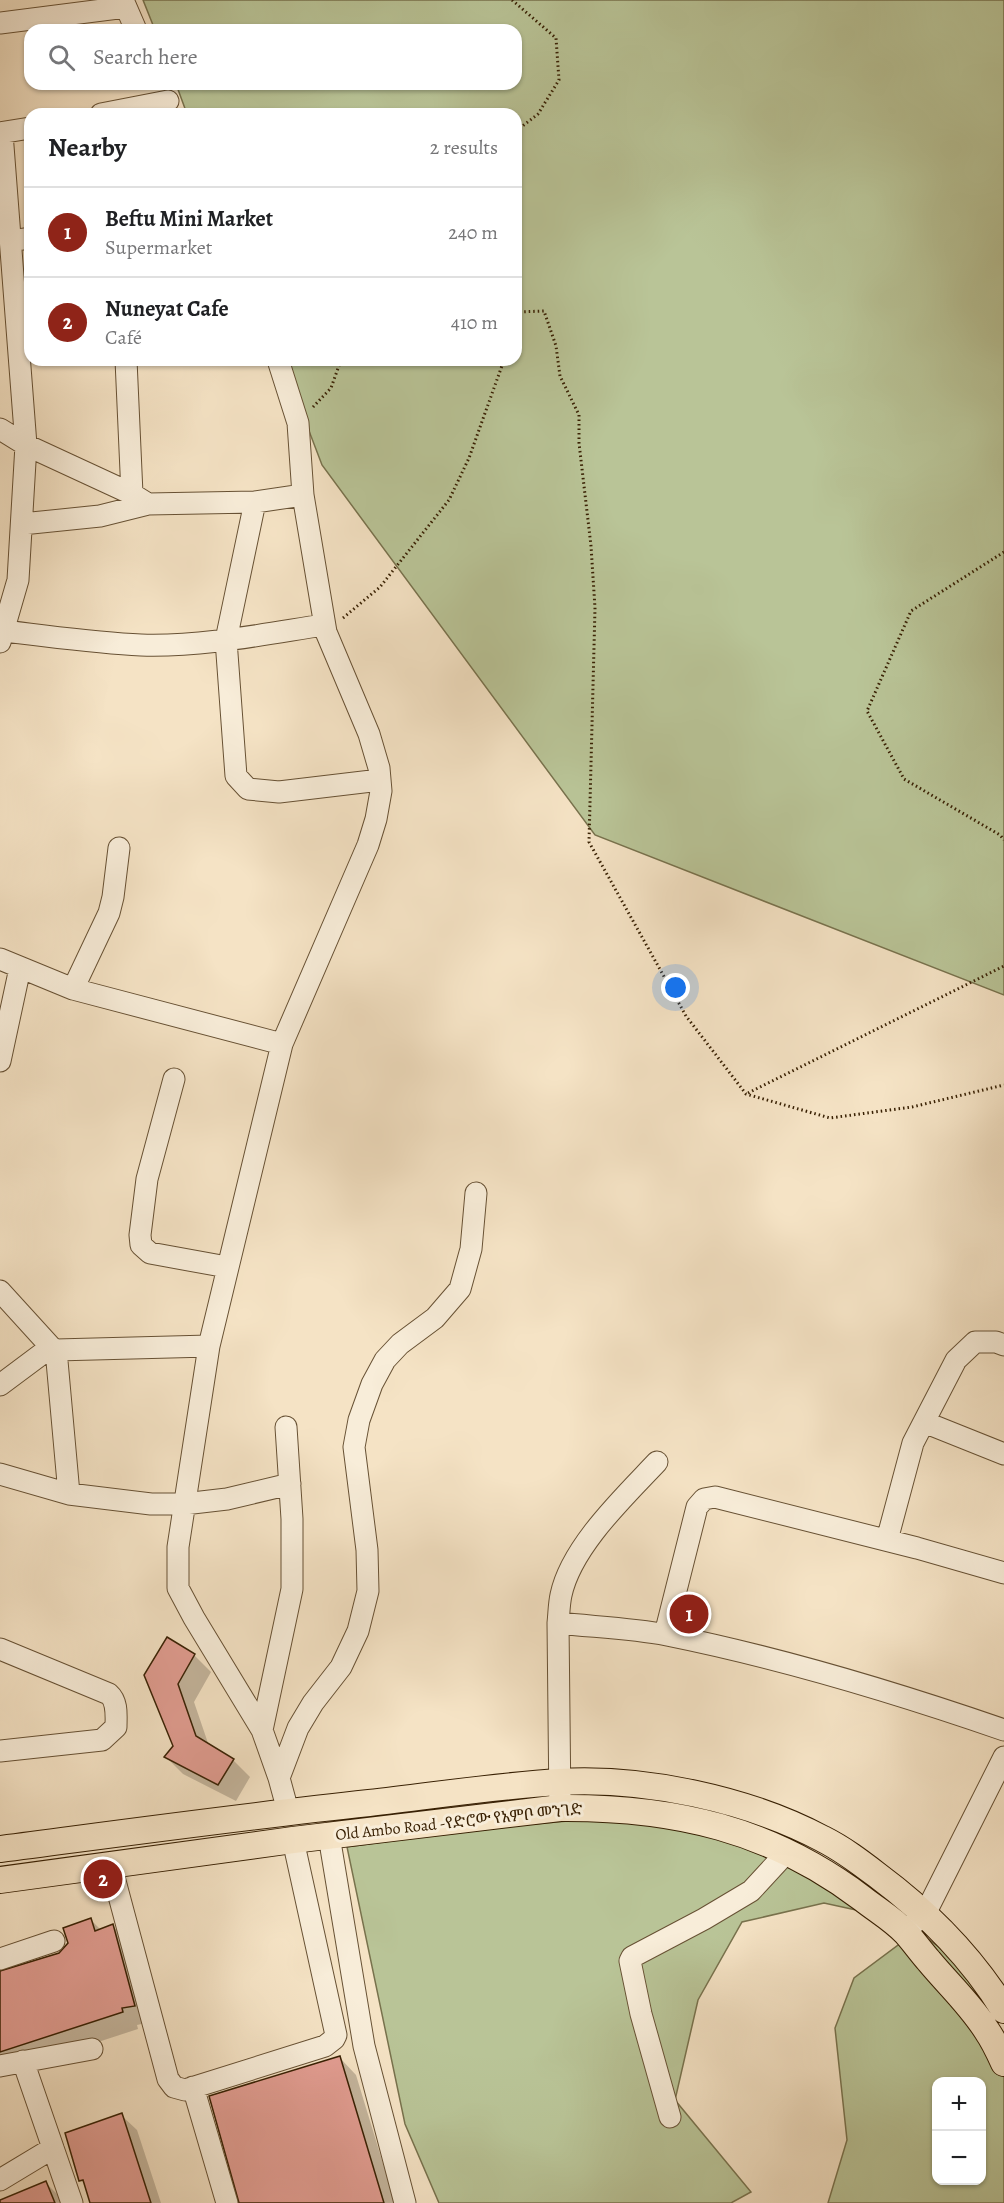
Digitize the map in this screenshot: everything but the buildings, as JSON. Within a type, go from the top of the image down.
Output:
[{"type":"main road","name":"Old Ambo Road -የድሮው የአምቦ መንገድ","points":[[0,1849],[288,1812],[559,1782],[616,1783],[674,1790],[768,1815],[822,1838],[848,1853],[925,1914],[975,1966],[1004,2010]]},
{"type":"main road","name":"Old Ambo Road -የድሮው የአምቦ መንገድ","points":[[0,1880],[293,1840],[560,1808],[599,1808],[689,1818],[722,1826],[812,1864],[905,1931],[988,2031],[1004,2063]]},
{"type":"street","points":[[0,23],[124,3],[133,24]]},
{"type":"street","points":[[129,108],[167,100]]},
{"type":"street","points":[[24,129],[1,133],[20,239],[26,445],[18,580],[7,596],[2,636],[142,645],[226,640],[325,628]]},
{"type":"street","points":[[127,366],[140,499]]},
{"type":"street","points":[[280,366],[298,423],[303,495],[325,628],[369,734],[380,768],[381,791],[368,845],[282,1044],[209,1346],[177,1547],[177,1588],[262,1730],[288,1812]]},
{"type":"street","points":[[0,429],[26,445],[140,499],[255,502],[303,495]]},
{"type":"street","points":[[22,524],[100,516],[140,499]]},
{"type":"street","points":[[255,502],[226,640],[236,776],[248,789],[279,792],[380,780]]},
{"type":"street","points":[[73,989],[109,913],[119,848]]},
{"type":"street","points":[[0,959],[73,989],[282,1044]]},
{"type":"street","points":[[0,1061],[20,968]]},
{"type":"street","points":[[174,1079],[147,1179],[140,1234],[141,1245],[150,1253],[227,1267]]},
{"type":"street","points":[[279,1778],[298,1728],[313,1703],[341,1667],[358,1631],[368,1591],[367,1550],[354,1448],[359,1420],[372,1384],[386,1360],[400,1344],[435,1318],[460,1289],[471,1249],[476,1193]]},
{"type":"street","points":[[0,1291],[54,1349],[69,1494]]},
{"type":"street","points":[[887,1540],[913,1443],[956,1360],[975,1342],[996,1342],[1004,1345]]},
{"type":"street","points":[[0,1385],[54,1349],[209,1346]]},
{"type":"street","points":[[924,1422],[1004,1454]]},
{"type":"street","points":[[262,1730],[292,1589],[290,1484],[286,1427]]},
{"type":"street","points":[[560,1808],[558,1623],[561,1594],[571,1567],[610,1511],[657,1462]]},
{"type":"street","points":[[0,1474],[69,1494],[151,1504],[184,1504],[227,1499],[290,1484]]},
{"type":"street","points":[[664,1634],[697,1507],[704,1499],[716,1497],[887,1540],[1004,1573]]},
{"type":"street","points":[[558,1623],[664,1634],[907,1697],[1004,1730]]},
{"type":"street","points":[[0,1649],[109,1694],[113,1697],[115,1705],[116,1727],[102,1740],[0,1751]]},
{"type":"street","points":[[905,1931],[925,1914],[1004,1757]]},
{"type":"street","points":[[329,1836],[364,2046],[405,2203]]},
{"type":"street","points":[[111,1866],[168,2079],[174,2086],[185,2090],[325,2046],[336,2035],[293,1840]]},
{"type":"street","points":[[670,2116],[641,2014],[630,1961],[751,1891],[787,1852]]},
{"type":"street","points":[[0,1959],[54,1941]]},
{"type":"street","points":[[0,2066],[92,2049]]},
{"type":"street","points":[[23,2061],[72,2203]]},
{"type":"street","points":[[193,2087],[227,2203]]},
{"type":"street","points":[[0,2180],[53,2148]]},
{"type":"path","points":[[512,0],[556,38],[559,80],[538,114],[522,126]]},
{"type":"path","points":[[522,312],[544,311],[556,346],[560,376],[579,416],[579,443],[586,495],[595,608],[589,842],[686,1016],[746,1094],[830,1118],[912,1107],[1004,1085]]},
{"type":"path","points":[[298,423],[331,388],[338,366]]},
{"type":"path","points":[[325,628],[380,587],[449,500],[469,458],[502,366]]},
{"type":"path","points":[[1004,552],[911,611],[867,711],[904,779],[1000,835],[1004,840]]},
{"type":"path","points":[[746,1094],[1004,966]]},
{"type":"green space","points":[[143,0],[1004,0],[1004,995],[595,835],[322,465],[284,366],[522,366],[522,108],[185,108],[178,90],[522,90],[522,24],[153,24]]},
{"type":"green space","points":[[591,1819],[697,1825],[810,1867],[879,1915],[824,1903],[742,1922],[698,2000],[675,2100],[751,2192],[731,2203],[439,2203],[405,2124],[347,1847],[476,1829]]},
{"type":"green space","points":[[917,1931],[979,1976],[1004,2073],[1004,2203],[828,2203],[847,2140],[835,2028],[854,1978]]},
{"type":"place","name":"Beftu Mini Market","points":[[689,1614]]},
{"type":"place","name":"Nuneyat Cafe","points":[[103,1879]]}]
